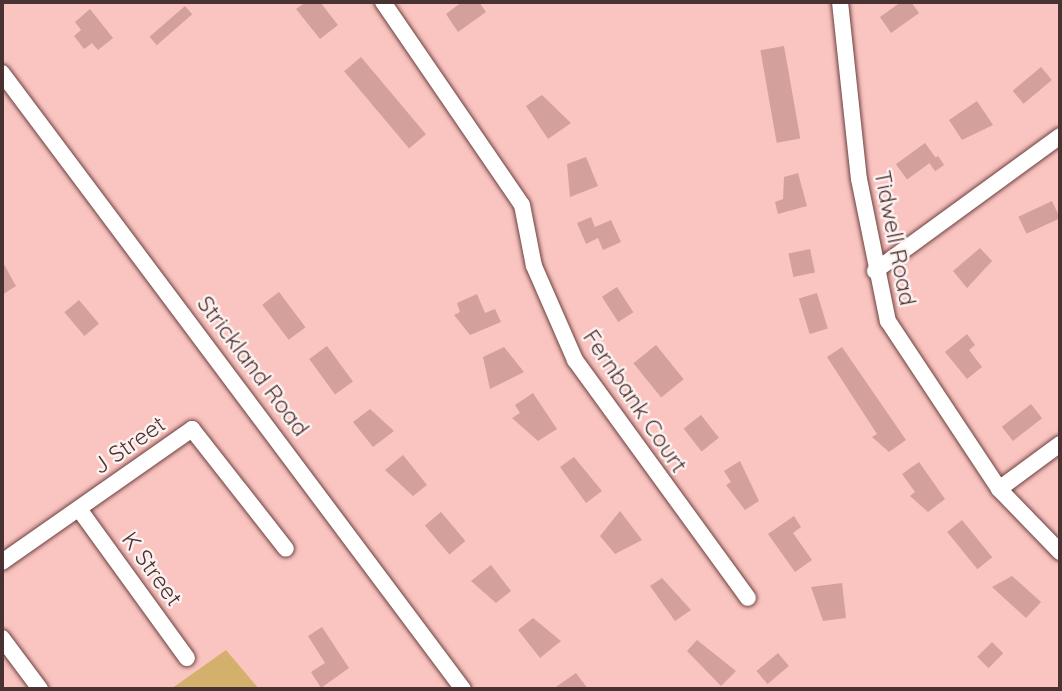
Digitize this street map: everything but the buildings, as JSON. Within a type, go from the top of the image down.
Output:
[{"type":"street","name":"Fernbank Court","points":[[383,2],[522,205],[534,266],[575,360],[748,598]]},
{"type":"street","name":"Tidwell Road","points":[[840,2],[875,271],[888,321],[999,489],[1060,552]]},
{"type":"street","name":"Strickland Road","points":[[2,74],[463,689]]},
{"type":"street","points":[[875,271],[1060,136]]},
{"type":"street","name":"J Street","points":[[2,562],[192,429],[286,550]]},
{"type":"street","points":[[999,489],[1060,444]]},
{"type":"street","name":"K Street","points":[[79,509],[187,658]]},
{"type":"street","points":[[2,638],[40,689]]},
{"type":"shaded area","points":[[226,650],[259,689],[171,689]]}]
